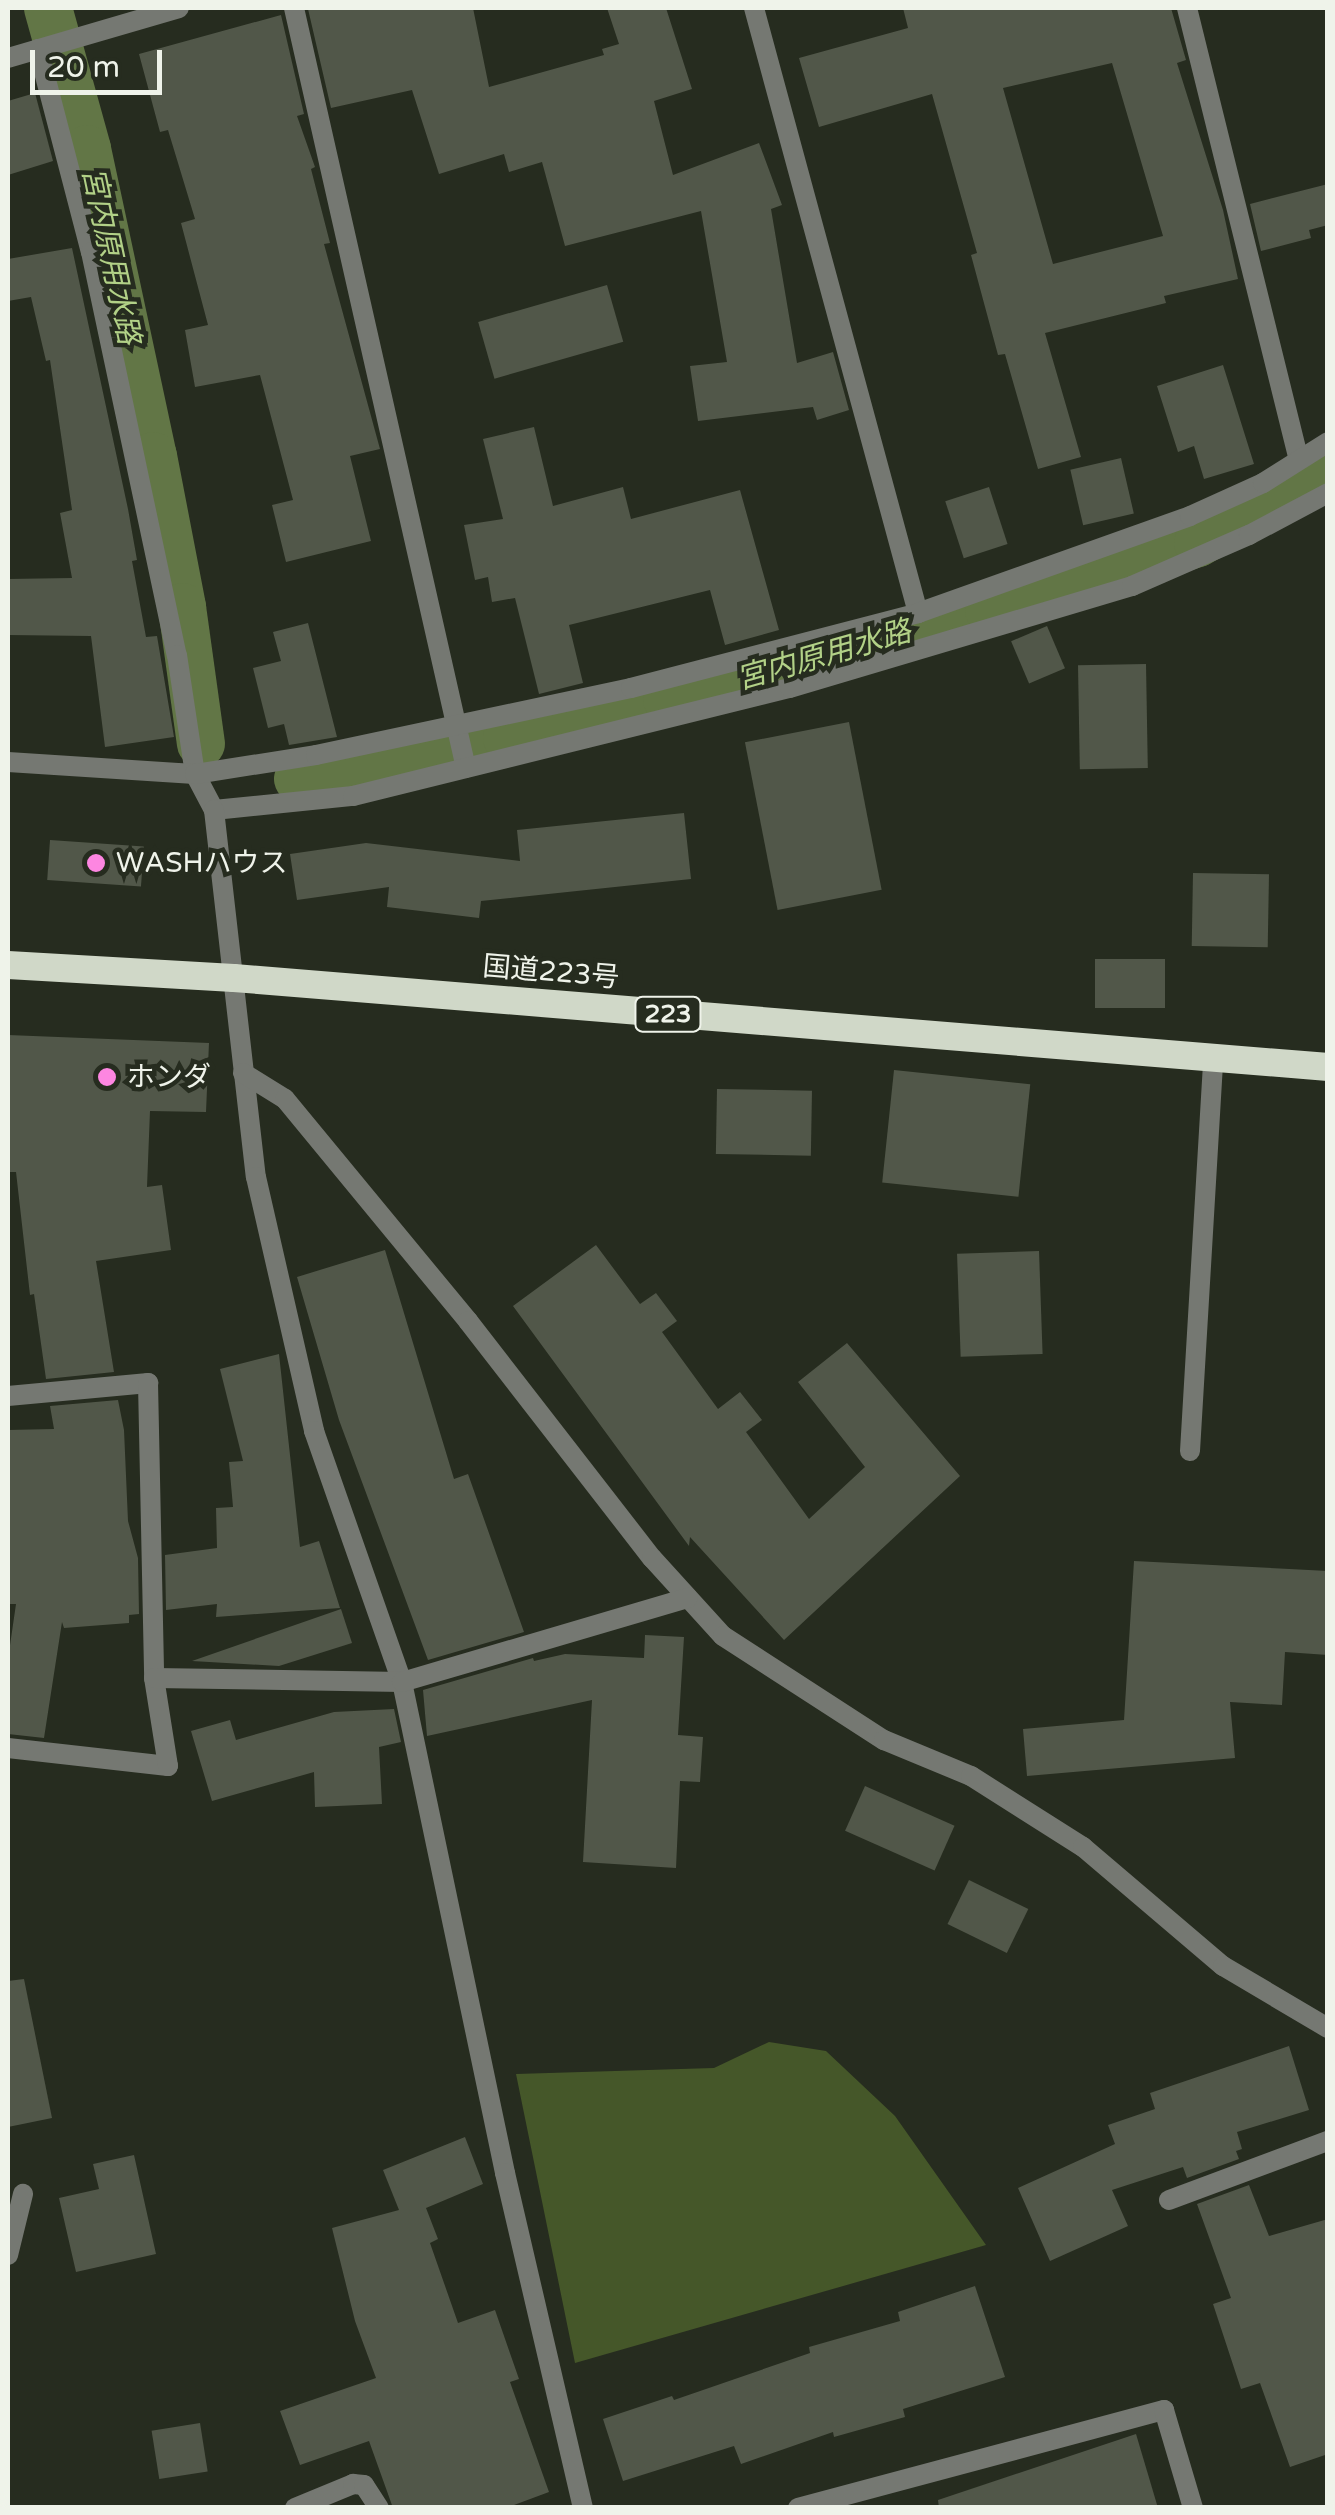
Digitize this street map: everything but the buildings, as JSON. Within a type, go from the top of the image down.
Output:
[{"type":"highway","name":"国道223号","points":[[8,964],[234,978],[1328,1067]]},
{"type":"street","points":[[8,58],[179,8]]},
{"type":"street","points":[[294,8],[466,768]]},
{"type":"street","points":[[754,8],[918,613]]},
{"type":"street","points":[[1187,8],[1298,457]]},
{"type":"street","points":[[38,50],[91,252],[177,655],[195,774],[214,810],[256,1176],[314,1431],[402,1682],[505,2172],[583,2508]]},
{"type":"street","points":[[8,762],[195,774],[631,688],[918,613],[1190,516],[1263,483],[1298,457],[1328,442]]},
{"type":"street","points":[[214,810],[353,796],[790,688],[1132,586],[1249,535],[1328,493]]},
{"type":"street","points":[[1190,1451],[1213,1059]]},
{"type":"street","points":[[242,1074],[286,1098],[722,1636],[884,1740],[970,1776],[1083,1847],[1223,1966],[1328,2028]]},
{"type":"street","points":[[8,1396],[148,1382],[154,1678],[168,1766],[8,1748]]},
{"type":"street","points":[[154,1678],[402,1682],[688,1598]]},
{"type":"street","points":[[1168,2200],[1328,2141]]},
{"type":"street","points":[[8,2254],[23,2194]]},
{"type":"street","points":[[798,2508],[1164,2410],[1192,2508]]},
{"type":"street","points":[[296,2508],[352,2484],[364,2485],[379,2508]]},
{"type":"green space","points":[[769,2042],[826,2051],[895,2116],[986,2245],[575,2363],[516,2074],[714,2068]]},
{"type":"waterway","name":"宮内原用水路","points":[[48,8],[87,149],[153,456],[182,607],[201,744]]},
{"type":"waterway","name":"宮内原用水路","points":[[298,779],[507,738],[667,699],[989,610],[1198,543],[1328,467]]},
{"type":"place","name":"WASHハウス","points":[[96,863]]},
{"type":"place","name":"ホンダ","points":[[107,1077]]}]
